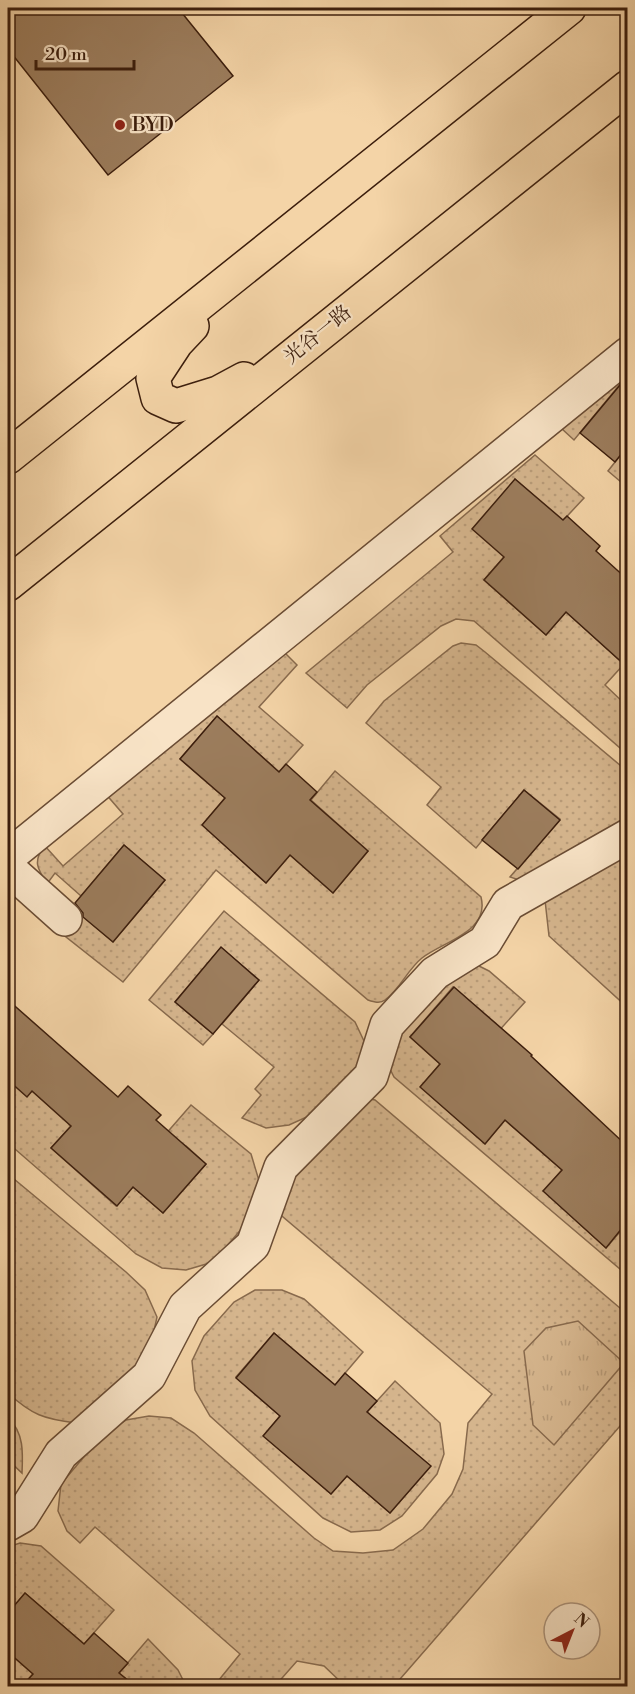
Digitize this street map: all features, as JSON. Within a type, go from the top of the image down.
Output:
[{"type":"main road","points":[[8,457],[569,8]]},
{"type":"main road","name":"光谷一路","points":[[8,584],[627,87]]},
{"type":"main road","points":[[238,272],[176,343],[153,378],[158,398],[176,406],[218,393],[304,346]]},
{"type":"street","points":[[8,857],[627,354]]},
{"type":"street","points":[[8,1524],[22,1516],[61,1454],[149,1376],[185,1307],[254,1245],[281,1167],[371,1076],[387,1024],[435,973],[485,942],[508,904],[627,836]]},
{"type":"street","points":[[8,868],[65,919]]},
{"type":"green space","points":[[627,369],[627,387],[621,383],[574,440],[561,428]]},
{"type":"green space","points":[[627,447],[627,475],[621,482],[608,471]]},
{"type":"green space","points":[[535,455],[584,498],[557,527],[532,494],[515,479],[504,557],[484,580],[546,635],[566,612],[624,664],[605,685],[627,706],[627,754],[474,621],[456,619],[441,626],[367,685],[347,708],[306,673],[453,552],[440,536]]},
{"type":"green space","points":[[461,643],[476,645],[627,771],[627,822],[519,880],[510,877],[560,819],[524,790],[476,848],[427,805],[441,787],[366,723],[384,701],[453,646]]},
{"type":"green space","points":[[280,648],[297,665],[259,707],[303,745],[279,772],[217,716],[180,759],[225,798],[203,825],[266,883],[290,855],[333,893],[368,851],[311,800],[335,771],[481,897],[482,909],[479,919],[463,934],[422,958],[385,1000],[375,1002],[368,1000],[216,870],[123,982],[56,929],[72,907],[113,942],[165,880],[124,845],[81,896],[55,873],[47,884],[38,865],[38,856],[44,845],[63,866],[123,814],[105,793]]},
{"type":"green space","points":[[627,850],[627,1007],[549,936],[545,900]]},
{"type":"green space","points":[[224,911],[355,1022],[364,1041],[358,1065],[318,1112],[289,1125],[266,1128],[242,1118],[261,1095],[255,1089],[274,1067],[222,1024],[259,980],[221,948],[175,1002],[213,1034],[203,1045],[149,1000]]},
{"type":"green space","points":[[479,966],[489,971],[525,1002],[495,1035],[453,987],[410,1037],[440,1064],[421,1087],[485,1144],[505,1120],[562,1170],[544,1191],[606,1248],[625,1226],[627,1228],[627,1275],[394,1077],[389,1067],[392,1045],[443,982],[470,967]]},
{"type":"green space","points":[[11,1083],[27,1096],[32,1091],[71,1126],[51,1148],[116,1206],[133,1187],[163,1213],[206,1164],[186,1146],[164,1136],[191,1105],[251,1154],[260,1184],[244,1226],[213,1262],[186,1270],[162,1268],[136,1254],[8,1143],[8,1088]]},
{"type":"green space","points":[[366,1098],[375,1100],[627,1314],[627,1418],[394,1686],[345,1686],[324,1666],[297,1661],[275,1686],[214,1686],[240,1654],[95,1527],[80,1543],[67,1531],[58,1511],[61,1484],[104,1433],[126,1420],[149,1416],[171,1418],[194,1433],[314,1538],[333,1551],[363,1553],[393,1550],[423,1529],[452,1494],[463,1469],[468,1423],[492,1394],[276,1211],[290,1177]]},
{"type":"green space","points":[[8,1174],[145,1290],[157,1317],[149,1354],[76,1423],[39,1415],[8,1393]]},
{"type":"green space","points":[[255,1290],[282,1290],[304,1299],[363,1352],[335,1385],[274,1333],[236,1377],[280,1416],[264,1436],[331,1494],[347,1476],[390,1513],[430,1466],[367,1412],[395,1381],[440,1423],[444,1454],[437,1474],[402,1516],[380,1530],[351,1532],[323,1518],[210,1416],[195,1390],[192,1361],[204,1336],[234,1302]]},
{"type":"green space","points":[[578,1321],[624,1363],[554,1445],[533,1425],[524,1351],[546,1328]]},
{"type":"green space","points":[[8,1418],[20,1436],[22,1473],[8,1460]]},
{"type":"green space","points":[[20,1543],[41,1546],[114,1610],[84,1644],[25,1593],[8,1613],[8,1547]]},
{"type":"green space","points":[[148,1639],[178,1670],[186,1686],[135,1686],[119,1673]]},
{"type":"green space","points":[[8,1652],[33,1674],[22,1686],[8,1686]]},
{"type":"building","name":"BYD","points":[[8,8],[178,8],[233,76],[108,175],[8,49]]},
{"type":"building","points":[[627,379],[627,447],[615,462],[580,433]]},
{"type":"building","points":[[515,479],[563,520],[567,516],[600,546],[596,551],[627,579],[627,667],[566,612],[546,635],[484,580],[504,557],[472,529]]},
{"type":"building","points":[[217,716],[279,772],[286,764],[317,792],[310,800],[368,851],[333,893],[290,855],[266,883],[202,825],[225,798],[180,759]]},
{"type":"building","points":[[524,790],[560,820],[518,869],[482,840]]},
{"type":"building","points":[[124,845],[165,880],[113,942],[83,917],[83,913],[75,903]]},
{"type":"building","points":[[221,947],[259,980],[213,1034],[175,1002]]},
{"type":"building","points":[[454,987],[532,1055],[627,1146],[627,1222],[606,1248],[543,1191],[562,1170],[505,1120],[485,1144],[420,1087],[440,1064],[410,1037]]},
{"type":"building","points":[[8,1000],[118,1097],[128,1086],[161,1115],[156,1120],[206,1164],[163,1213],[133,1187],[117,1206],[51,1148],[71,1126],[32,1091],[27,1097],[8,1080]]},
{"type":"building","points":[[274,1333],[335,1385],[345,1373],[377,1401],[367,1412],[431,1466],[390,1513],[347,1476],[331,1494],[263,1436],[280,1416],[236,1378]]},
{"type":"building","points":[[25,1593],[84,1644],[94,1633],[128,1663],[119,1673],[135,1686],[22,1686],[33,1674],[8,1652],[8,1613]]},
{"type":"place","name":"BYD","points":[[120,125]]}]
